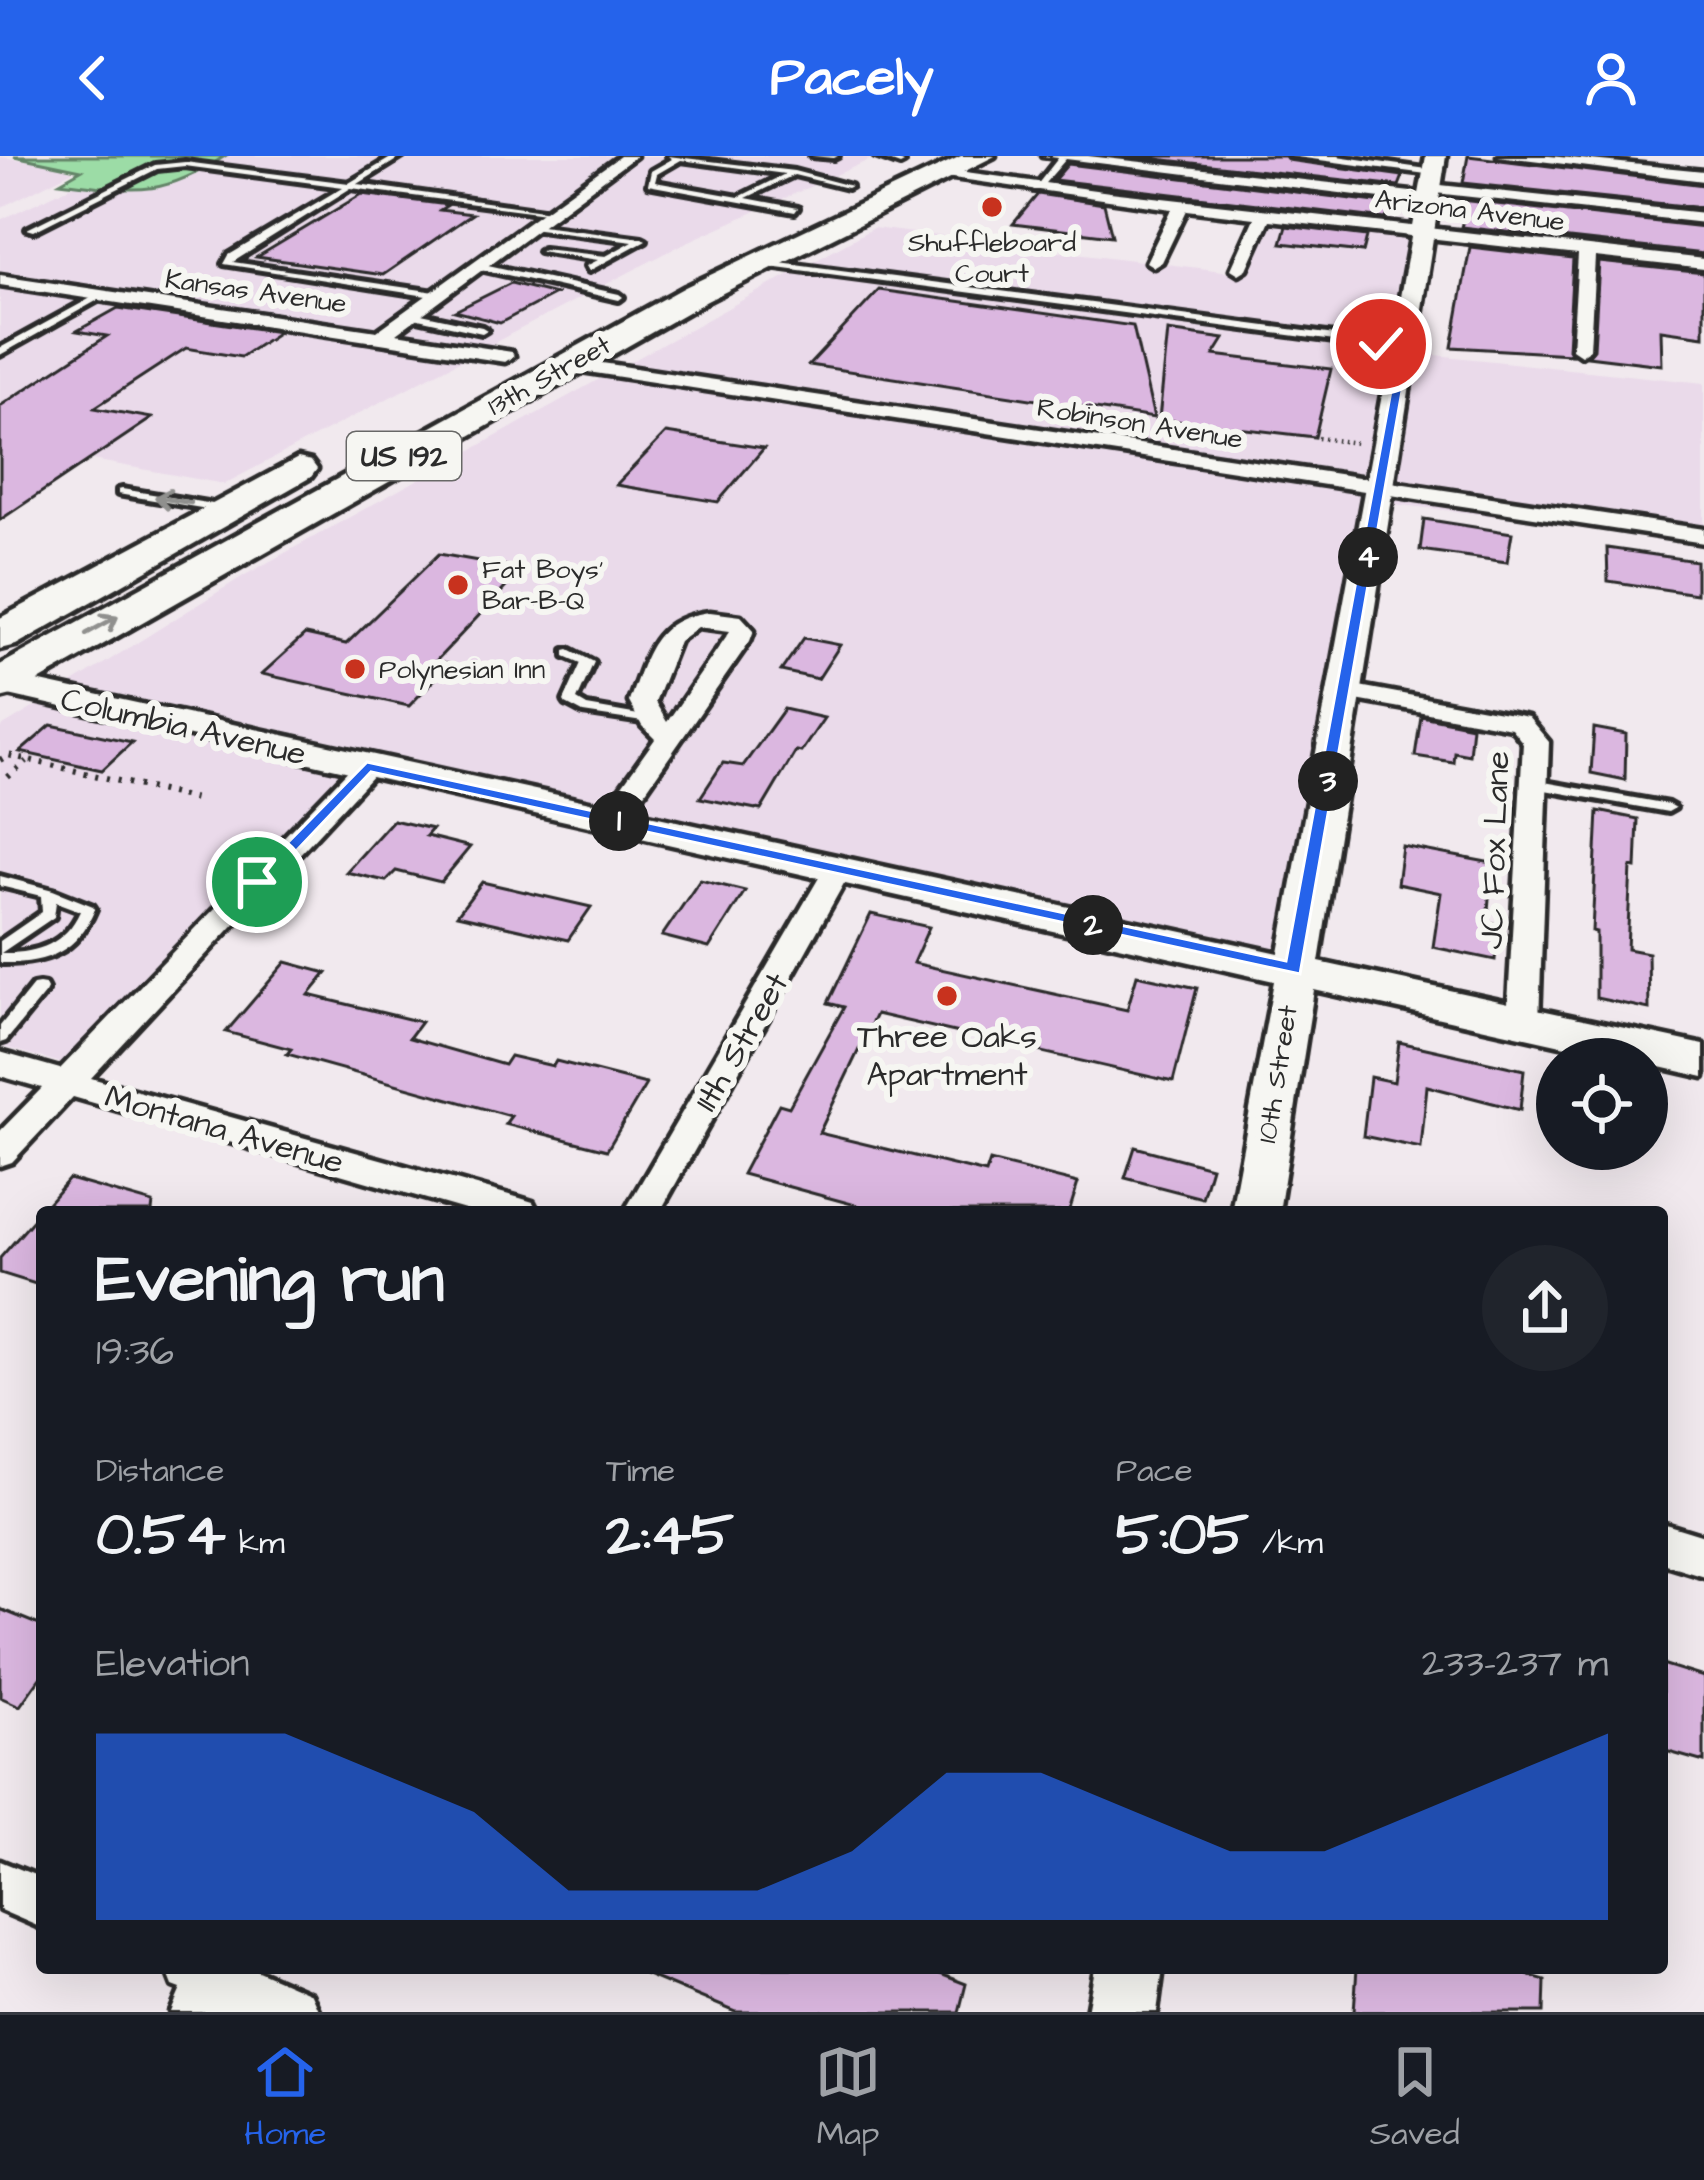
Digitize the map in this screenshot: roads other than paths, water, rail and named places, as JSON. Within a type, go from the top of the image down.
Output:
[{"type":"highway","name":"13th Street","points":[[775,233],[942,164],[982,156]]},
{"type":"highway","name":"13th Street","points":[[0,683],[568,364],[898,158]]},
{"type":"highway","points":[[775,233],[812,223],[914,175],[898,158]]},
{"type":"highway","name":"13th Street","points":[[568,323],[651,280]]},
{"type":"highway","name":"13th Street","points":[[447,388],[504,343]]},
{"type":"highway","points":[[402,457],[393,447],[506,385],[515,368],[504,343]]},
{"type":"highway","name":"US 192","points":[[0,636],[322,456]]},
{"type":"street","points":[[382,336],[628,156]]},
{"type":"street","points":[[1296,156],[1431,189]]},
{"type":"street","points":[[1505,156],[1704,176]]},
{"type":"street","points":[[1055,157],[1704,218]]},
{"type":"street","name":"Arizona Avenue","points":[[942,164],[1036,188],[1264,214],[1431,189],[1587,251],[1704,264]]},
{"type":"street","name":"10th Street","points":[[1256,1206],[1431,189]]},
{"type":"street","points":[[1154,262],[1183,205]]},
{"type":"street","points":[[1239,268],[1264,214]]},
{"type":"street","points":[[1581,349],[1587,251]]},
{"type":"street","name":"Kansas Avenue","points":[[0,280],[382,336],[504,343]]},
{"type":"street","name":"Robinson Avenue","points":[[568,364],[1704,536]]},
{"type":"street","name":"Columbia Avenue","points":[[0,683],[423,782],[612,819],[1704,1061]]},
{"type":"street","name":"JC Fox Lane","points":[[1343,691],[1519,722],[1536,742],[1523,1021]]},
{"type":"street","points":[[612,819],[660,730]]},
{"type":"street","points":[[0,1153],[367,766]]},
{"type":"street","name":"11th Street","points":[[645,1206],[838,869]]},
{"type":"street","name":"Montana Avenue","points":[[0,1064],[499,1206]]},
{"type":"street","points":[[1668,1546],[1704,1556]]},
{"type":"street","points":[[0,1885],[36,1900]]},
{"type":"street","points":[[1122,2012],[1128,1974]]},
{"type":"street","points":[[207,1982],[292,2012]]},
{"type":"lane","points":[[399,156],[228,264],[439,296]]},
{"type":"lane","points":[[667,156],[794,172],[848,185]]},
{"type":"lane","points":[[815,156],[834,156]]},
{"type":"lane","points":[[1036,188],[1055,157]]},
{"type":"lane","points":[[680,158],[654,173],[651,183],[743,197],[794,172]]},
{"type":"lane","points":[[31,229],[155,167],[184,164],[553,212]]},
{"type":"lane","points":[[743,197],[775,233],[1403,351]]},
{"type":"lane","points":[[534,226],[642,240],[589,268]]},
{"type":"lane","points":[[568,230],[543,250],[608,258]]},
{"type":"lane","points":[[479,266],[619,297]]},
{"type":"lane","points":[[0,352],[103,295]]},
{"type":"lane","points":[[412,315],[504,343]]},
{"type":"lane","points":[[122,492],[225,508]]},
{"type":"lane","points":[[568,653],[589,662],[570,700],[583,709],[660,730]]},
{"type":"lane","points":[[1534,784],[1668,808]]},
{"type":"lane","points":[[0,881],[78,901],[88,909],[82,929],[64,946],[38,956],[0,958]]},
{"type":"lane","points":[[0,948],[50,914],[48,893]]},
{"type":"lane","points":[[0,1037],[38,989]]},
{"type":"place","name":"Shuffleboard Court","points":[[992,207]]},
{"type":"place","name":"Fat Boys' Bar-B-Q","points":[[458,585]]},
{"type":"place","name":"Polynesian Inn","points":[[355,669]]},
{"type":"place","name":"Three Oaks Apartment","points":[[947,996]]}]
